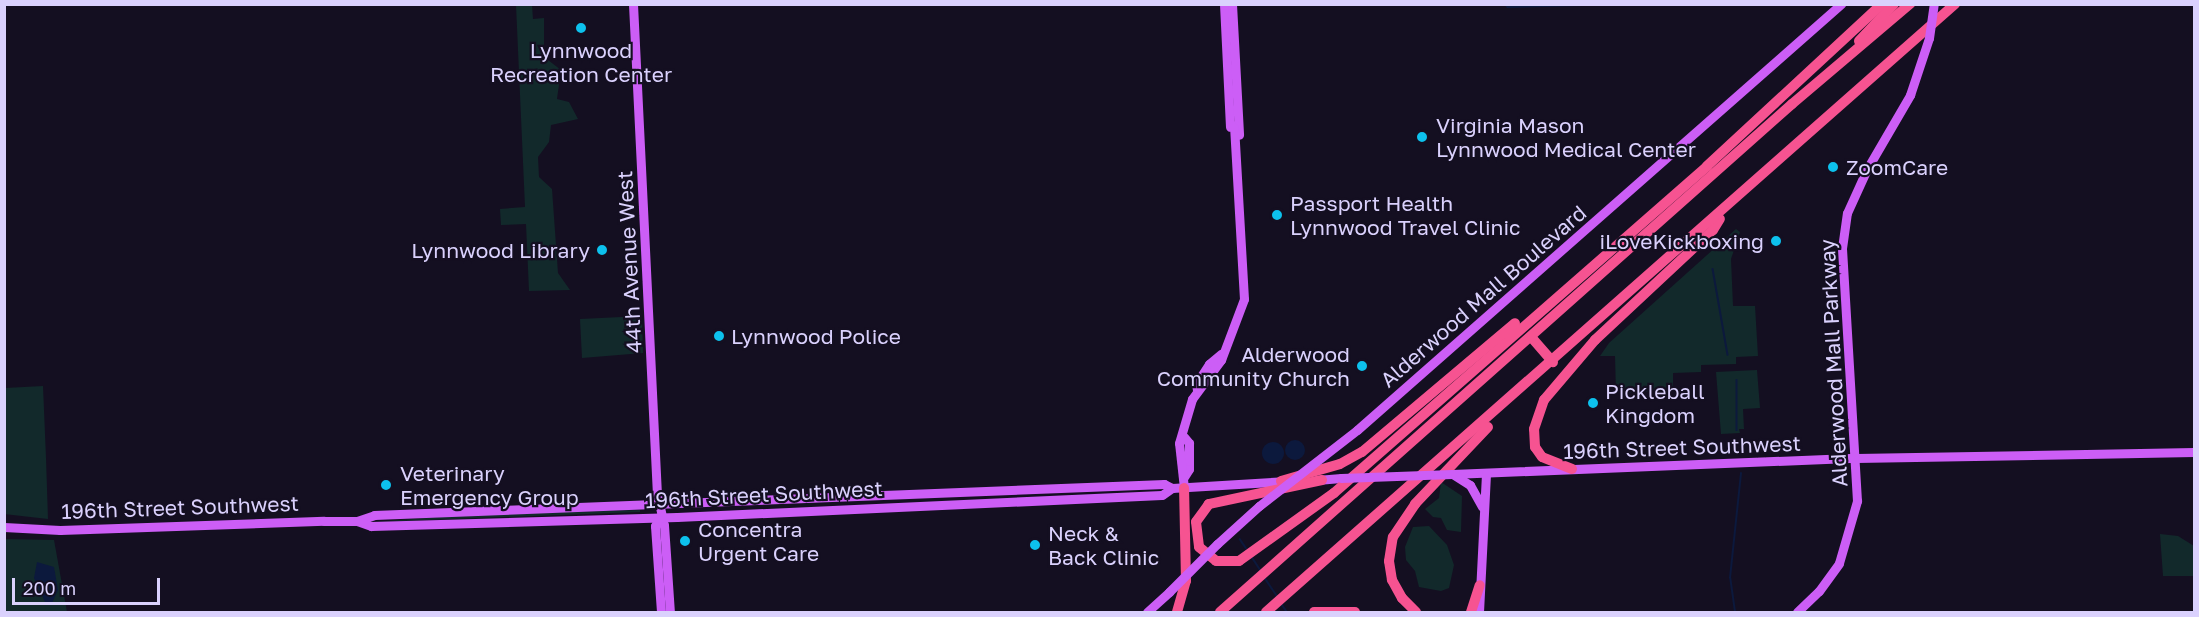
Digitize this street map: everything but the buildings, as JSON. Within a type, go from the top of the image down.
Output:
[{"type":"highway","points":[[1281,481],[1340,464],[1362,452],[1707,166],[1882,4]]},
{"type":"highway","points":[[1832,51],[1890,4]]},
{"type":"highway","points":[[1838,66],[1894,4]]},
{"type":"highway","points":[[1220,612],[1910,4]]},
{"type":"highway","points":[[1266,612],[1957,4]]},
{"type":"highway","points":[[1572,469],[1542,457],[1535,447],[1534,429],[1544,400],[1595,340],[1713,230],[1726,209]]},
{"type":"highway","points":[[1322,480],[1209,504],[1196,522],[1199,547],[1216,561],[1233,563],[1284,531],[1334,492],[1601,256]]},
{"type":"highway","points":[[1532,339],[1552,362]]},
{"type":"highway","points":[[1416,612],[1396,588],[1390,570],[1391,544],[1397,528],[1450,465],[1531,381]]},
{"type":"highway","points":[[1177,612],[1186,581],[1184,482]]},
{"type":"highway","points":[[1471,612],[1480,585]]},
{"type":"highway","points":[[1314,612],[1355,612]]},
{"type":"main road","name":"44th Avenue West","points":[[633,4],[658,506],[659,517],[664,525],[670,612]]},
{"type":"main road","points":[[1184,482],[1180,470],[1179,443],[1184,436],[1197,390],[1196,384],[1221,354],[1235,329],[1244,299],[1236,151],[1234,128],[1230,123],[1224,4]]},
{"type":"main road","points":[[1232,4],[1240,146],[1236,151]]},
{"type":"main road","name":"Alderwood Mall Boulevard","points":[[1147,612],[1259,506],[1357,430],[1841,4]]},
{"type":"main road","name":"Alderwood Mall Parkway","points":[[1797,612],[1819,591],[1846,544],[1857,501],[1842,248],[1847,213],[1922,67],[1934,4]]},
{"type":"main road","name":"196th Street Southwest","points":[[357,521],[371,526],[659,517],[1153,496],[1184,482],[1322,480],[1856,458],[2194,452]]},
{"type":"main road","points":[[1479,612],[1486,473]]},
{"type":"main road","points":[[1452,474],[1477,495],[1483,516]]},
{"type":"main road","name":"196th Street Southwest","points":[[4,527],[71,529],[357,521],[374,515],[658,506],[1164,484],[1172,488]]},
{"type":"main road","name":"44th Avenue West","points":[[659,517],[655,526],[661,612]]},
{"type":"green space","points":[[516,5],[532,5],[533,19],[544,18],[544,48],[548,60],[561,70],[557,99],[569,102],[578,119],[551,125],[549,142],[538,157],[539,177],[552,189],[558,273],[570,290],[529,291],[526,224],[501,225],[500,209],[525,207]]},
{"type":"green space","points":[[1736,229],[1740,232],[1731,259],[1733,306],[1755,306],[1758,356],[1736,357],[1736,364],[1701,365],[1701,372],[1673,373],[1673,391],[1616,393],[1615,356],[1600,356],[1609,343]]},
{"type":"green space","points":[[642,316],[643,353],[582,358],[580,319]]},
{"type":"green space","points":[[1757,370],[1760,408],[1743,409],[1744,429],[1739,429],[1740,433],[1721,434],[1716,372]]},
{"type":"green space","points":[[43,386],[48,519],[4,514],[5,388]]},
{"type":"green space","points":[[1441,482],[1462,496],[1461,532],[1447,530],[1441,518],[1433,517],[1425,509],[1439,498]]},
{"type":"green space","points":[[640,510],[640,512],[373,522],[468,515]]},
{"type":"green space","points":[[1429,526],[1447,545],[1454,565],[1449,588],[1441,591],[1419,587],[1415,571],[1406,560],[1405,547],[1413,527]]},
{"type":"green space","points":[[2160,534],[2178,536],[2194,546],[2194,576],[2163,576]]},
{"type":"green space","points":[[4,539],[54,540],[67,612],[5,612]]},
{"type":"water","points":[[1504,4],[1625,4],[1625,5],[1507,8]]},
{"type":"water","points":[[1291,440],[1299,440],[1305,446],[1305,454],[1299,460],[1291,460],[1285,454],[1285,446]]},
{"type":"water","points":[[1273,442],[1281,445],[1284,453],[1281,461],[1273,464],[1265,461],[1262,453],[1265,445]]},
{"type":"water","points":[[37,562],[54,567],[58,590],[52,603],[45,602],[34,578]]},
{"type":"waterway","points":[[1713,269],[1728,355]]},
{"type":"waterway","points":[[1737,380],[1737,430]]},
{"type":"waterway","points":[[1735,612],[1730,578],[1741,474]]},
{"type":"waterway","points":[[1240,539],[1246,548]]},
{"type":"waterway","points":[[1252,557],[1261,571]]},
{"type":"waterway","points":[[1265,578],[1277,596]]},
{"type":"waterway","points":[[1281,603],[1287,612]]},
{"type":"place","name":"Lynnwood Recreation Center","points":[[581,28]]},
{"type":"place","name":"Virginia Mason Lynnwood Medical Center","points":[[1422,137]]},
{"type":"place","name":"ZoomCare","points":[[1833,167]]},
{"type":"place","name":"Passport Health Lynnwood Travel Clinic","points":[[1277,215]]},
{"type":"place","name":"iLoveKickboxing","points":[[1776,241]]},
{"type":"place","name":"Lynnwood Library","points":[[602,250]]},
{"type":"place","name":"Lynnwood Police","points":[[719,336]]},
{"type":"place","name":"Alderwood Community Church","points":[[1362,366]]},
{"type":"place","name":"Pickleball Kingdom","points":[[1593,403]]},
{"type":"place","name":"Veterinary Emergency Group","points":[[386,485]]},
{"type":"place","name":"Concentra Urgent Care","points":[[685,541]]},
{"type":"place","name":"Neck & Back Clinic","points":[[1035,545]]}]
